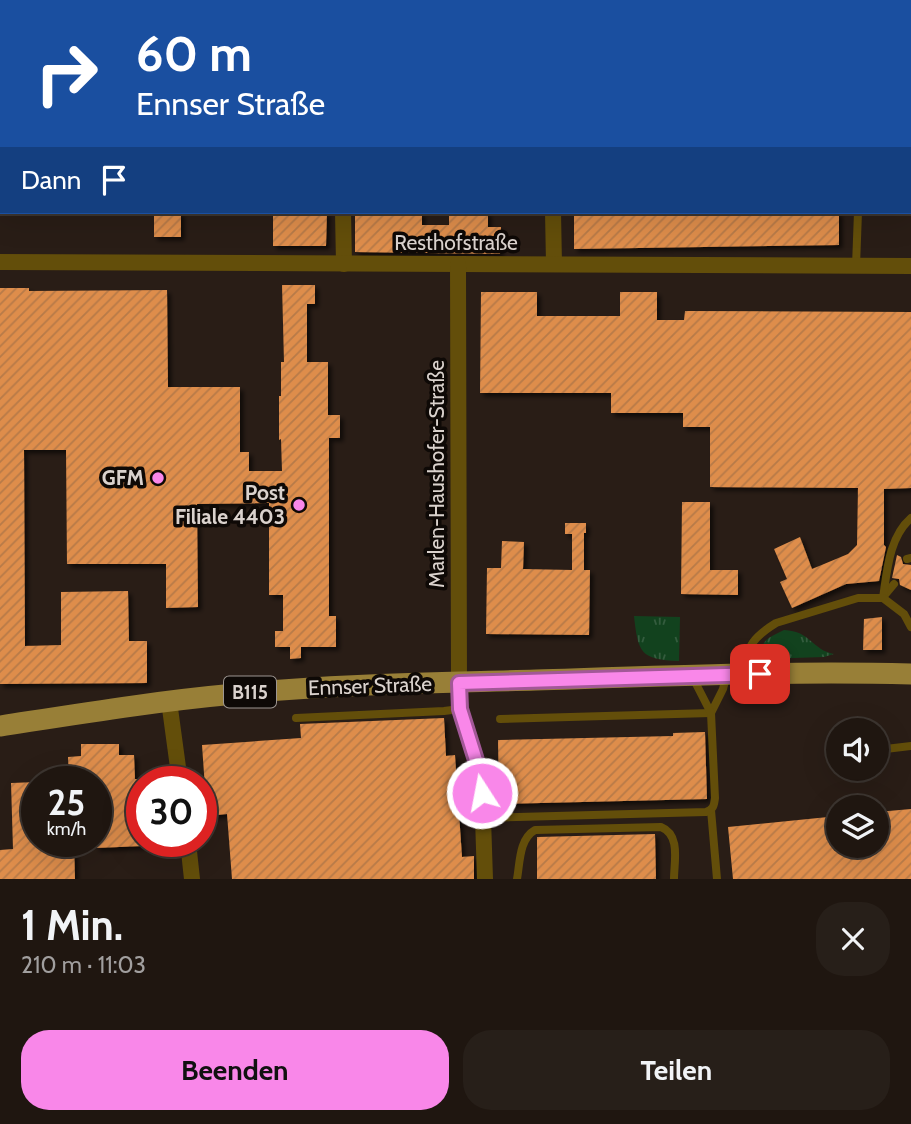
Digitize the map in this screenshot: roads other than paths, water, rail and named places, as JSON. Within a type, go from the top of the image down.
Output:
[{"type":"main road","name":"Ennser Straße","points":[[0,726],[169,701],[296,688],[908,671]]},
{"type":"street","points":[[343,214],[344,264]]},
{"type":"street","points":[[554,214],[554,264]]},
{"type":"street","name":"Resthofstraße","points":[[0,262],[911,266]]},
{"type":"street","name":"Marlen-Haushofer-Straße","points":[[458,264],[460,709],[480,773],[485,879]]},
{"type":"street","points":[[169,701],[178,766]]},
{"type":"street","points":[[190,857],[192,879]]},
{"type":"lane","points":[[856,266],[858,214]]},
{"type":"lane","points":[[883,598],[894,542],[904,524],[911,518]]},
{"type":"lane","points":[[883,598],[894,584]]},
{"type":"lane","points":[[711,713],[751,644],[765,629],[776,623],[858,598],[883,598],[904,614],[911,627]]},
{"type":"lane","points":[[692,675],[711,713],[715,798],[711,810],[717,879]]},
{"type":"lane","points":[[296,719],[460,709]]},
{"type":"lane","points":[[500,719],[711,713]]},
{"type":"lane","points":[[889,749],[911,747]]},
{"type":"lane","points":[[484,818],[711,810]]},
{"type":"lane","points":[[517,879],[524,841],[528,834],[535,830],[661,827],[668,830],[674,843],[674,879]]},
{"type":"place","name":"GFM","points":[[158,478]]},
{"type":"place","name":"Post Filiale 4403","points":[[299,505]]}]
